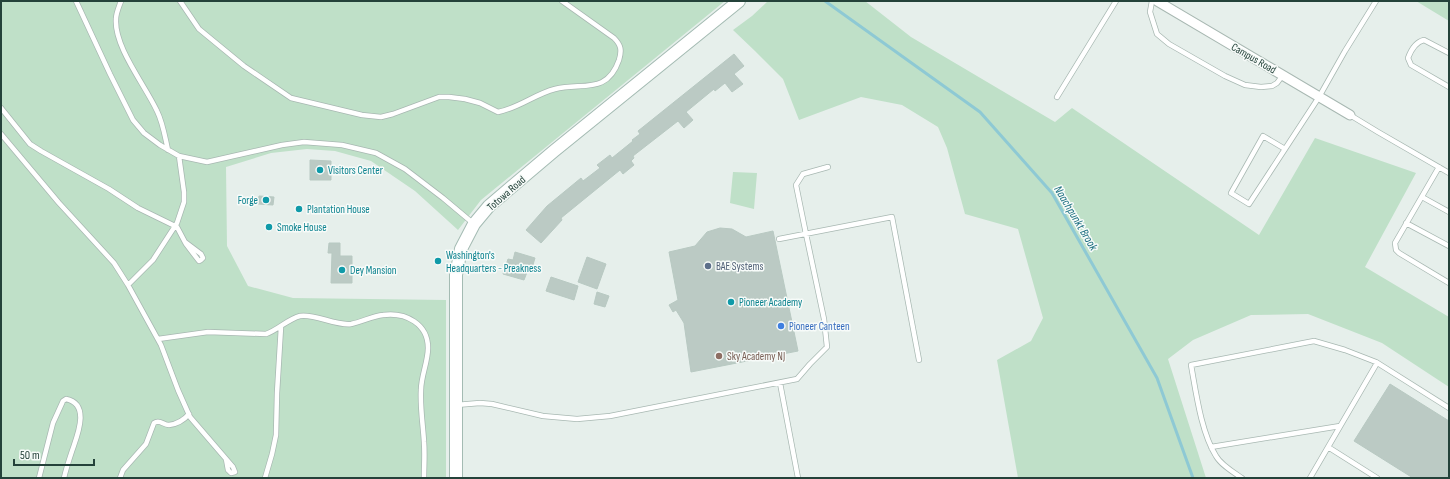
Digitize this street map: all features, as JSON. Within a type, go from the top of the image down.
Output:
[{"type":"main road","name":"Totowa Road","points":[[456,478],[456,275],[461,249],[474,224],[489,206],[542,161],[739,1]]},
{"type":"street","name":"Campus Road","points":[[1157,1],[1350,115]]},
{"type":"lane","points":[[76,1],[133,120],[144,132],[168,150],[179,156],[207,162],[282,145],[304,142],[342,145],[376,153],[405,170],[443,198],[474,224]]},
{"type":"lane","points":[[121,1],[116,20],[119,39],[126,56],[157,111],[168,150]]},
{"type":"lane","points":[[180,1],[198,29],[244,66],[284,94],[291,98],[362,115],[381,117],[439,97],[465,99],[480,103],[498,112],[555,89],[594,86],[603,81],[617,66],[621,49],[619,44],[614,38],[562,1]]},
{"type":"lane","points":[[1057,97],[1116,1]]},
{"type":"lane","points":[[1152,1],[1150,12],[1157,34],[1169,44],[1225,76],[1245,85],[1261,87],[1277,84],[1283,75]]},
{"type":"lane","points":[[1285,149],[1263,136],[1231,193],[1249,204],[1285,149],[1319,97],[1345,50],[1376,1]]},
{"type":"lane","points":[[1449,53],[1424,40],[1412,48],[1408,58],[1411,65],[1449,87]]},
{"type":"lane","points":[[1,108],[30,144],[109,189],[138,208],[177,227],[185,242]]},
{"type":"lane","points":[[1350,115],[1449,173]]},
{"type":"lane","points":[[1,134],[42,183],[114,263],[158,339],[189,414],[226,459]]},
{"type":"lane","points":[[128,285],[153,260],[175,227],[182,208],[184,192],[179,156]]},
{"type":"lane","points":[[456,405],[480,403],[492,404],[543,416],[577,418],[610,416],[797,379],[827,347],[824,319],[796,185],[803,174],[828,167]]},
{"type":"lane","points":[[1439,167],[1395,243],[1396,250],[1399,253],[1449,283]]},
{"type":"lane","points":[[1422,197],[1449,212]]},
{"type":"lane","points":[[779,239],[892,217],[919,360]]},
{"type":"lane","points":[[1406,223],[1449,246]]},
{"type":"lane","points":[[158,339],[208,332],[266,334],[274,332],[294,318],[301,316],[350,324],[383,315],[409,318],[420,325],[423,329],[426,336],[428,350],[421,389],[424,478]]},
{"type":"lane","points":[[265,478],[276,435],[281,327]]},
{"type":"lane","points":[[1242,478],[1216,457],[1211,446],[1197,402],[1191,365],[1314,341],[1345,350],[1377,363],[1449,408]]},
{"type":"lane","points":[[1310,478],[1377,363]]},
{"type":"lane","points":[[780,383],[798,478]]},
{"type":"lane","points":[[39,478],[53,423],[63,401],[66,399],[74,402],[78,407],[81,418],[79,432],[64,478]]},
{"type":"lane","points":[[120,478],[124,470],[146,444],[154,424],[160,422],[168,425],[172,424],[184,419],[189,414]]},
{"type":"lane","points":[[1211,446],[1340,426]]},
{"type":"lane","points":[[1328,448],[1377,478]]},
{"type":"green space","points":[[1,1],[725,1],[481,200],[458,230],[415,191],[371,161],[335,151],[307,149],[271,153],[226,167],[227,246],[248,286],[293,298],[446,300],[446,478],[1,478]]},
{"type":"green space","points":[[768,1],[865,1],[911,37],[1055,122],[1072,108],[1259,235],[1315,138],[1416,173],[1365,267],[1449,317],[1449,387],[1382,343],[1308,314],[1251,315],[1193,340],[1168,359],[1206,478],[1018,478],[997,360],[1031,341],[1043,318],[1018,229],[965,214],[947,148],[938,127],[902,105],[861,97],[799,120],[783,79],[733,30],[752,16]]},
{"type":"green space","points":[[1416,1],[1449,1],[1449,21]]},
{"type":"green space","points":[[733,172],[757,173],[754,209],[730,203]]},
{"type":"building","points":[[734,54],[744,66],[734,74],[743,84],[732,92],[725,83],[715,91],[714,89],[686,112],[693,120],[684,128],[678,121],[633,156],[634,158],[631,161],[634,165],[623,174],[620,170],[561,218],[562,220],[541,243],[526,230],[547,206],[581,178],[583,181],[600,168],[597,165],[610,155],[612,158],[633,141],[632,140],[640,134],[638,131]]},
{"type":"building","name":"Visitors Center","points":[[310,160],[331,161],[331,180],[310,180]]},
{"type":"building","name":"Forge","points":[[259,196],[274,197],[273,205],[258,204]]},
{"type":"building","name":"Pioneer Academy","points":[[720,228],[732,229],[746,237],[773,231],[798,351],[691,372],[684,323],[676,310],[673,312],[669,305],[678,300],[669,252],[695,246],[707,232]]},
{"type":"building","name":"Dey Mansion","points":[[329,243],[340,243],[340,256],[352,256],[352,283],[331,283],[332,253],[328,253]]},
{"type":"building","points":[[515,252],[535,258],[532,268],[529,267],[524,280],[503,274],[508,259],[513,260]]},
{"type":"building","points":[[587,257],[606,264],[597,289],[578,282]]},
{"type":"building","points":[[551,277],[578,286],[574,300],[546,291]]},
{"type":"building","points":[[597,292],[609,296],[605,307],[594,304]]},
{"type":"building","points":[[1390,384],[1449,421],[1449,478],[1413,478],[1354,441]]},
{"type":"waterway","name":"Naachpunkt Brook","points":[[825,1],[980,112],[1052,193],[1157,378],[1193,478]]},
{"type":"place","name":"Visitors Center","points":[[320,170]]},
{"type":"place","name":"Forge","points":[[266,200]]},
{"type":"place","name":"Plantation House","points":[[299,209]]},
{"type":"place","name":"Smoke House","points":[[269,227]]},
{"type":"place","name":"Washington's Headquarters - Preakness","points":[[438,261]]},
{"type":"place","name":"BAE Systems","points":[[708,266]]},
{"type":"place","name":"Dey Mansion","points":[[342,270]]},
{"type":"place","name":"Pioneer Academy","points":[[731,302]]},
{"type":"place","name":"Pioneer Canteen","points":[[781,326]]},
{"type":"place","name":"Sky Academy NJ","points":[[719,356]]}]
